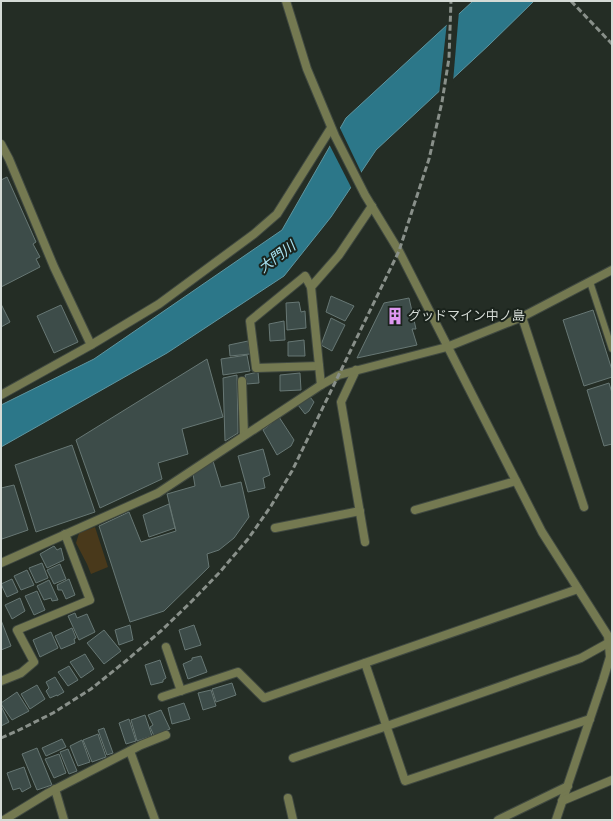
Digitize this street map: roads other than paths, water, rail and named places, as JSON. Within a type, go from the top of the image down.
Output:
[{"type":"street","points":[[286,1],[307,69],[333,132],[365,195],[399,252],[542,532],[608,636],[610,657],[556,820]]},
{"type":"street","points":[[1,395],[91,345],[159,304],[254,234],[277,214],[333,132]]},
{"type":"street","points":[[1,144],[9,159],[54,267],[91,345]]},
{"type":"street","points":[[312,287],[338,255],[372,206]]},
{"type":"street","points":[[1,563],[158,493],[244,435],[339,375],[447,347],[522,317],[612,270]]},
{"type":"street","points":[[319,366],[256,368],[250,321],[305,276],[312,287],[321,385]]},
{"type":"street","points":[[522,317],[584,507]]},
{"type":"street","points":[[356,370],[341,402],[365,542]]},
{"type":"street","points":[[242,381],[244,435]]},
{"type":"street","points":[[415,510],[516,481]]},
{"type":"street","points":[[275,528],[360,511]]},
{"type":"street","points":[[1,681],[21,673],[34,662],[17,630],[90,600],[65,534]]},
{"type":"street","points":[[162,697],[238,672],[264,698],[578,589]]},
{"type":"street","points":[[293,758],[581,658],[610,646]]},
{"type":"street","points":[[166,647],[182,691]]},
{"type":"street","points":[[365,663],[405,782],[590,719]]},
{"type":"street","points":[[4,820],[55,789],[141,745],[166,735]]},
{"type":"street","points":[[130,751],[155,820]]},
{"type":"street","points":[[562,801],[612,780]]},
{"type":"street","points":[[498,820],[568,786]]},
{"type":"street","points":[[55,789],[64,820]]},
{"type":"street","points":[[288,798],[293,820]]},
{"type":"lane","points":[[590,282],[612,348]]},
{"type":"water","name":"大門川","points":[[473,1],[534,1],[376,150],[331,217],[284,276],[167,353],[1,447],[1,405],[94,359],[282,230],[346,118]]},
{"type":"railway","points":[[1,738],[53,713],[91,689],[162,630],[219,573],[248,539],[271,506],[292,471],[399,251],[429,159],[442,102],[449,58],[451,1]]},
{"type":"railway","points":[[571,1],[612,44]]},
{"type":"place","name":"グッドマイン中ノ島","points":[[395,316]]}]
